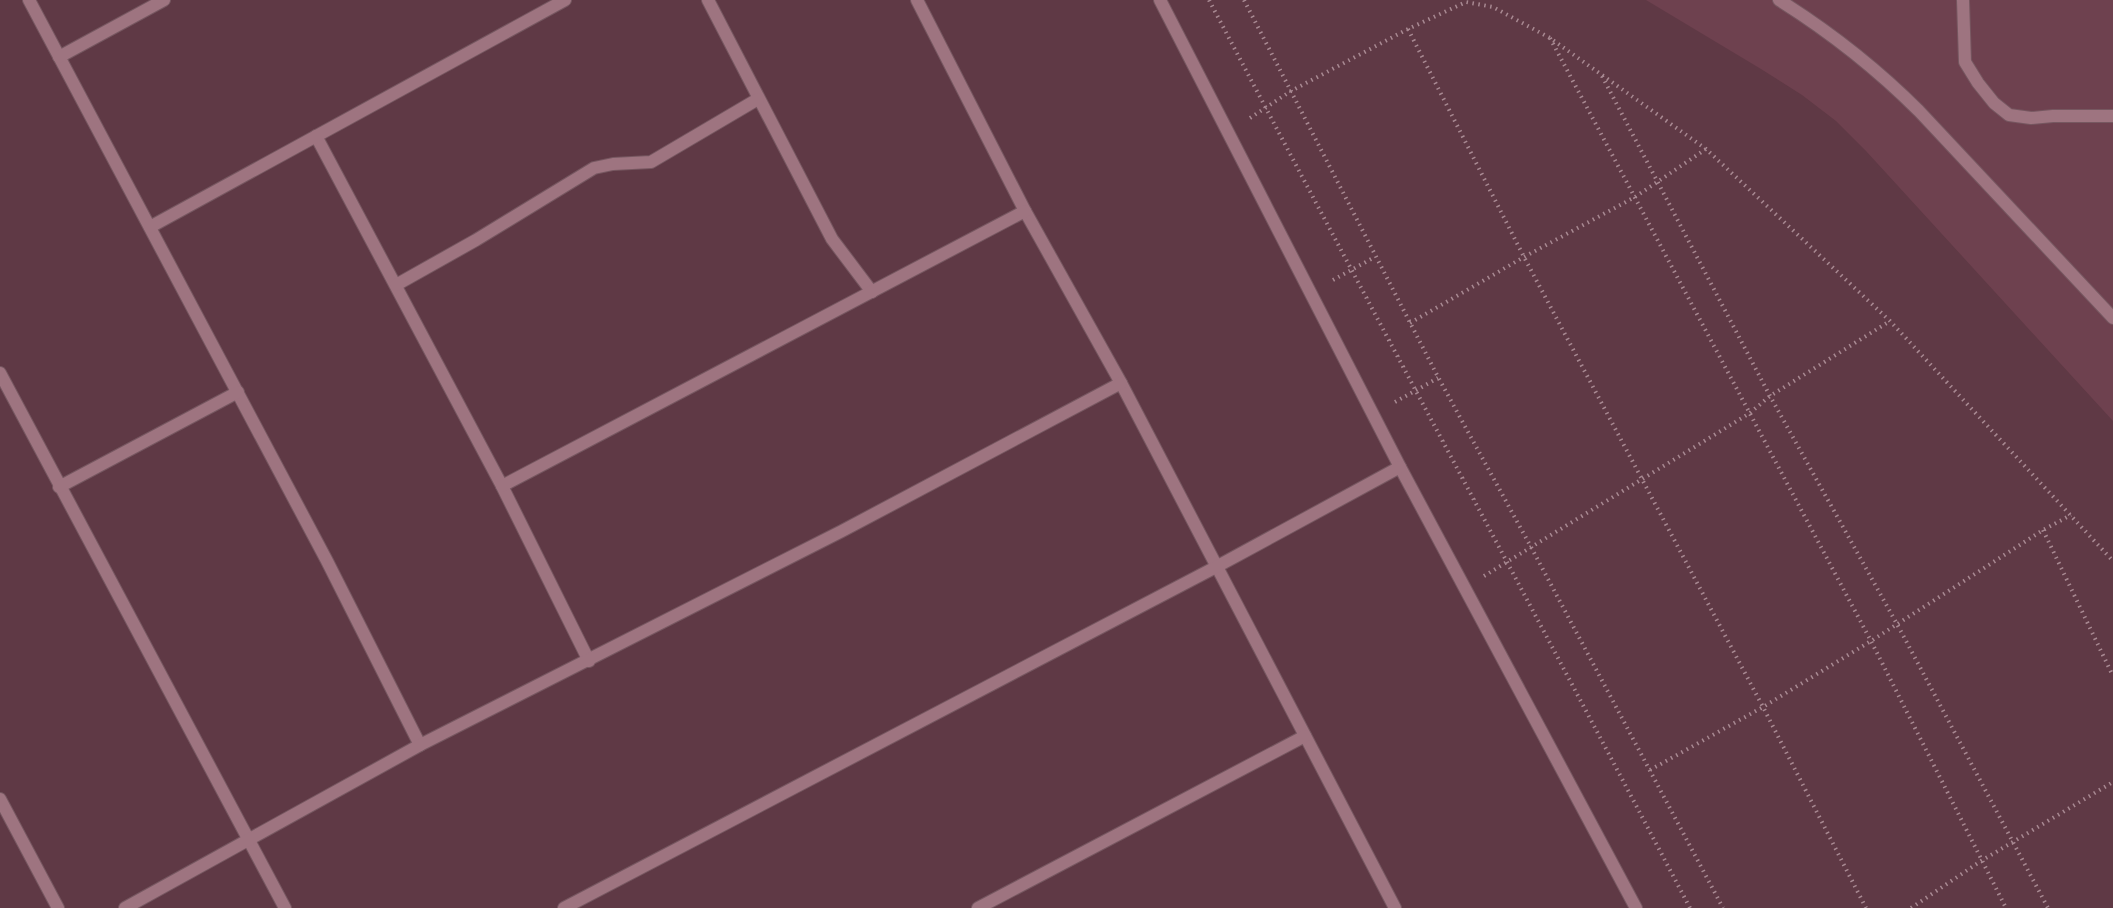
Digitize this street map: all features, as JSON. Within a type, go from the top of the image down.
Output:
[{"type":"street","points":[[29,0],[327,561],[420,746]]},
{"type":"street","points":[[59,57],[164,0]]},
{"type":"street","points":[[150,227],[565,0]]},
{"type":"street","points":[[708,0],[832,239],[872,292]]},
{"type":"street","points":[[917,0],[1025,211],[1121,383],[1305,736],[1390,906]]},
{"type":"street","points":[[1160,0],[1400,467],[1636,908]]},
{"type":"street","points":[[1779,0],[1831,35],[1886,79],[1919,111],[2113,318]]},
{"type":"street","points":[[1963,0],[1965,62],[1994,103],[2009,115],[2031,118],[2113,116]]},
{"type":"street","points":[[396,285],[476,240],[594,168],[613,164],[651,162],[758,99]]},
{"type":"street","points":[[316,136],[502,486],[589,661]]},
{"type":"street","points":[[502,486],[1025,211]]},
{"type":"street","points":[[0,373],[285,908]]},
{"type":"street","points":[[124,908],[420,746],[842,531],[1121,383]]},
{"type":"street","points":[[59,487],[238,392]]},
{"type":"street","points":[[564,908],[1216,567],[1400,467]]},
{"type":"street","points":[[978,908],[1305,736]]},
{"type":"street","points":[[0,799],[58,908]]},
{"type":"path","points":[[1209,0],[1690,908]]},
{"type":"path","points":[[1244,0],[1438,377],[1532,547],[1723,908]]},
{"type":"path","points":[[1229,131],[1291,91],[1408,28],[1466,2],[1493,7],[1550,38],[1706,149],[1890,321],[2113,561]]},
{"type":"path","points":[[1408,28],[1524,257],[1763,707],[1866,908]]},
{"type":"path","points":[[1550,38],[1870,641],[2006,908]]},
{"type":"path","points":[[1601,74],[1770,396],[1897,624],[2048,908]]},
{"type":"path","points":[[1410,323],[1524,257],[1635,197],[1706,149]]},
{"type":"path","points":[[1311,292],[1375,257]]},
{"type":"path","points":[[1464,588],[1750,413],[1770,396],[1890,321]]},
{"type":"path","points":[[1374,415],[1438,377]]},
{"type":"path","points":[[1650,770],[1763,707],[2043,530],[2071,515]]},
{"type":"path","points":[[2043,530],[2113,676]]},
{"type":"path","points":[[1911,908],[1981,861],[2113,782]]},
{"type":"shaded area","points":[[1646,0],[2113,0],[2113,421],[1836,121],[1802,95]]}]
